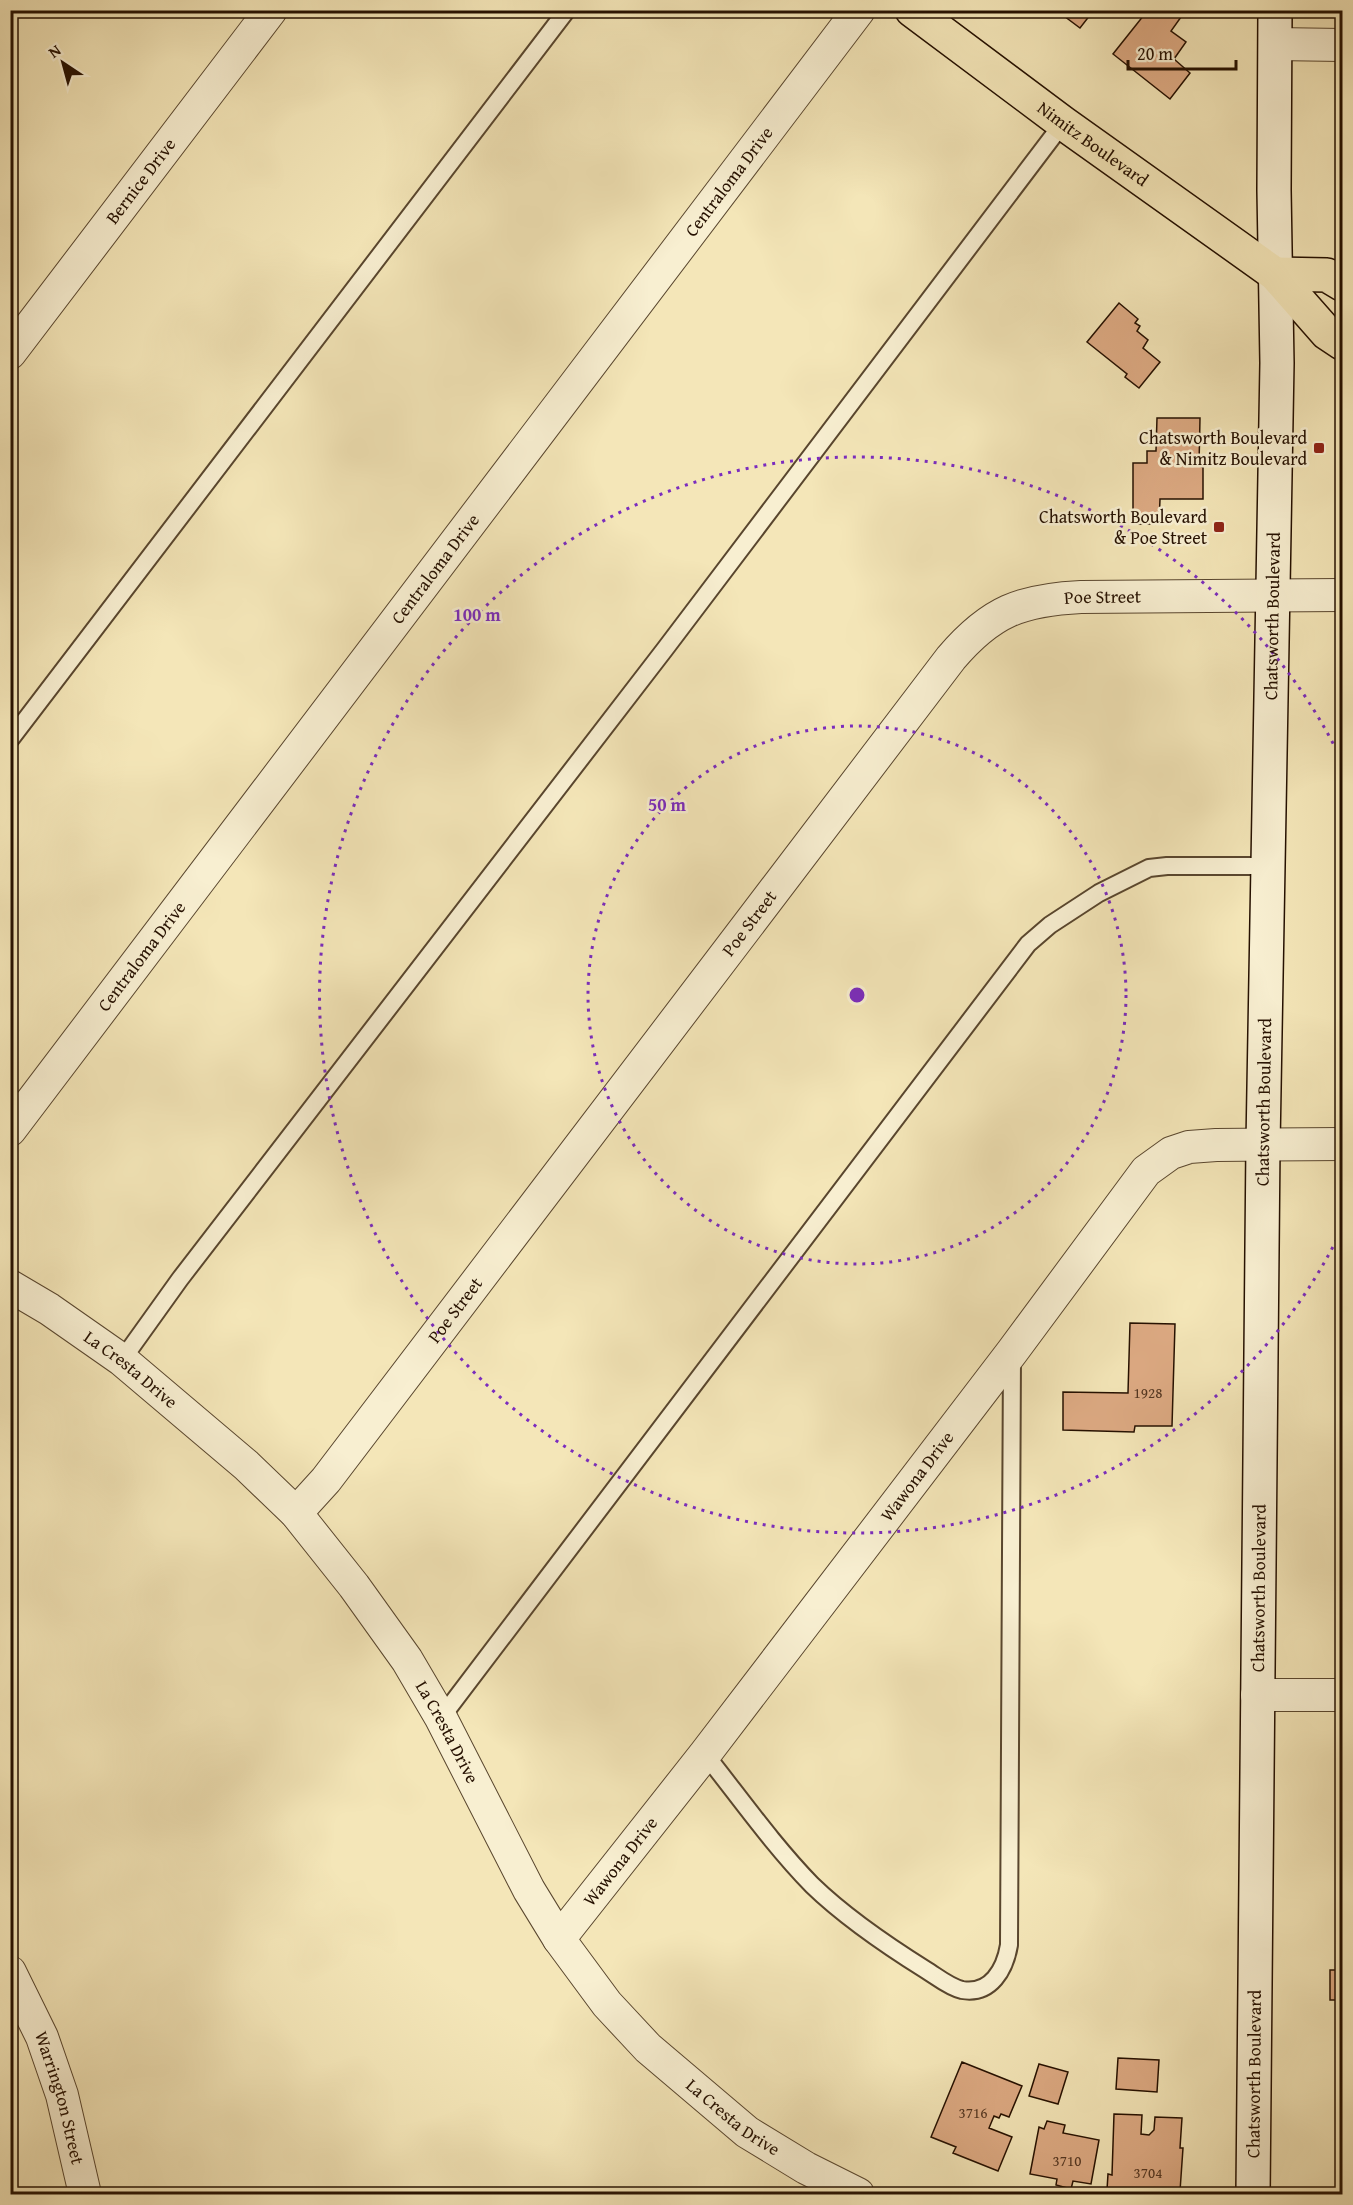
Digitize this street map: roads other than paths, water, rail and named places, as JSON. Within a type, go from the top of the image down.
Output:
[{"type":"main road","name":"Nimitz Boulevard","points":[[912,10],[1063,123],[1275,274],[1327,333],[1342,343]]},
{"type":"main road","name":"Chatsworth Boulevard","points":[[1253,2194],[1263,1144],[1277,363],[1275,10]]},
{"type":"main road","points":[[1275,274],[1327,275],[1342,284]]},
{"type":"street","name":"Bernice Drive","points":[[10,352],[271,10]]},
{"type":"street","name":"Centraloma Drive","points":[[10,1130],[859,10]]},
{"type":"street","points":[[1275,44],[1342,45]]},
{"type":"street","name":"Poe Street","points":[[296,1513],[326,1480],[967,639],[1003,614],[1026,603],[1043,599],[1273,594],[1342,595]]},
{"type":"street","name":"Wawona Drive","points":[[560,1939],[705,1754],[1012,1352],[1140,1178],[1154,1164],[1171,1153],[1189,1147],[1342,1144]]},
{"type":"street","name":"La Cresta Drive","points":[[10,1286],[49,1309],[122,1360],[246,1465],[296,1513],[354,1586],[407,1660],[441,1718],[529,1890],[560,1939],[607,2004],[648,2048],[747,2132],[806,2168],[858,2194]]},
{"type":"street","points":[[1257,1695],[1342,1695]]},
{"type":"street","name":"Warrington Street","points":[[10,1972],[42,2037],[62,2096],[76,2146],[85,2194]]},
{"type":"lane","points":[[10,740],[567,10]]},
{"type":"lane","points":[[122,1360],[180,1279],[665,649],[1063,123]]},
{"type":"lane","points":[[441,1718],[1028,944],[1050,925],[1099,892],[1149,868],[1268,866]]},
{"type":"lane","points":[[705,1754],[777,1846],[813,1886],[854,1922],[897,1952],[961,1990],[982,1987],[1001,1972],[1009,1945],[1012,1352]]},
{"type":"place","name":"Chatsworth Boulevard & Nimitz Boulevard","points":[[1319,448]]},
{"type":"place","name":"Chatsworth Boulevard & Poe Street","points":[[1219,527]]}]
